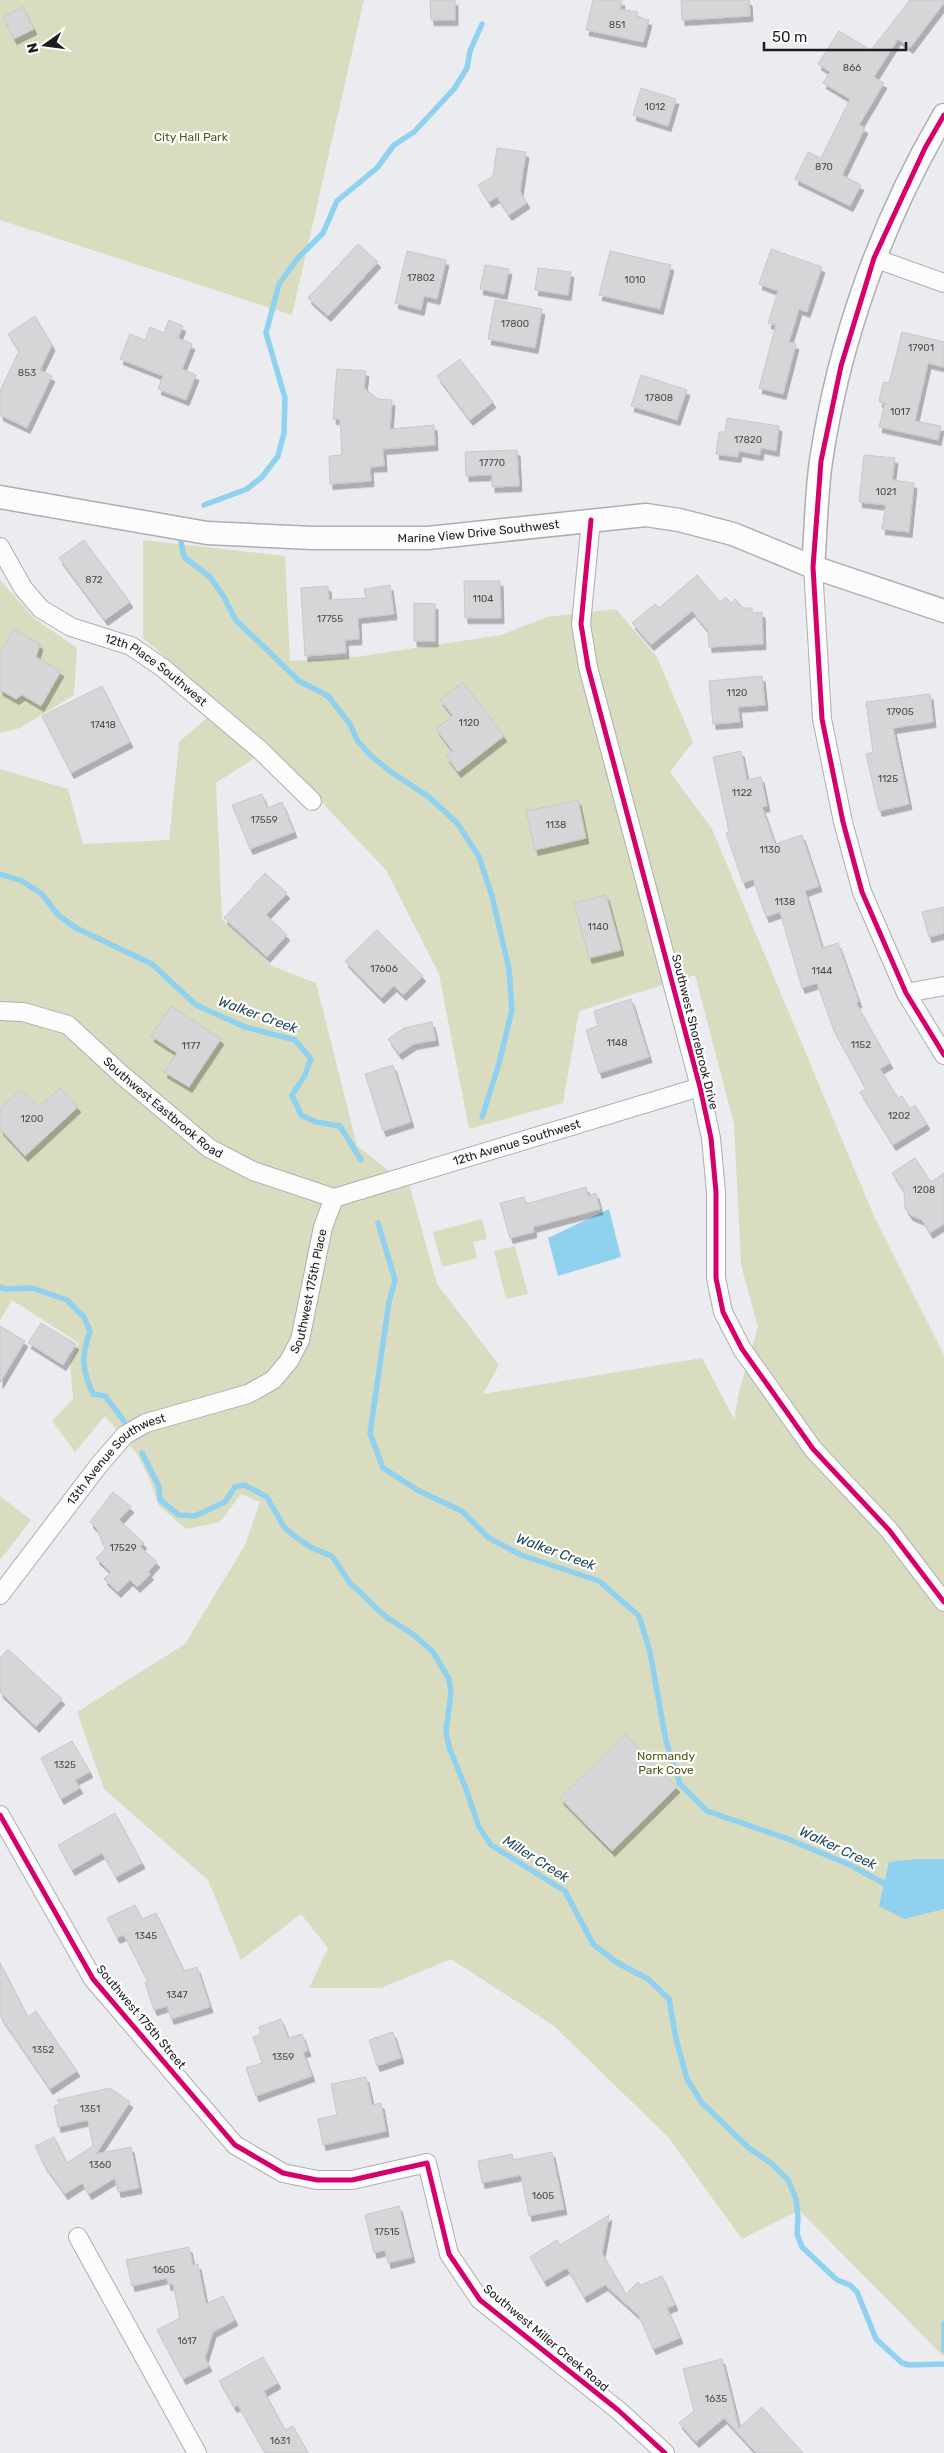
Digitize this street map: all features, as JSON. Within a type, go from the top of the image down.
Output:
[{"type":"street","points":[[944,115],[924,148],[874,258],[841,366],[821,461],[813,567],[822,719],[843,822],[862,892],[906,992],[944,1055]]},
{"type":"street","points":[[874,258],[944,283]]},
{"type":"street","name":"Marine View Drive Southwest","points":[[0,497],[207,533],[312,538],[428,538],[646,515],[679,520],[733,534],[813,567],[944,611]]},
{"type":"street","name":"Southwest Shorebrook Drive","points":[[591,520],[581,624],[588,667],[700,1087],[711,1138],[716,1192],[716,1278],[723,1312],[742,1349],[813,1449],[889,1530],[944,1602]]},
{"type":"street","name":"12th Place Southwest","points":[[0,546],[23,588],[42,609],[71,627],[132,646],[155,662],[259,749],[312,801]]},
{"type":"street","points":[[906,992],[944,986]]},
{"type":"street","name":"Southwest Eastbrook Road","points":[[0,1011],[23,1012],[68,1025],[122,1075],[209,1148],[253,1172],[334,1198]]},
{"type":"street","name":"12th Avenue Southwest","points":[[334,1198],[700,1087]]},
{"type":"street","name":"Southwest 175th Place","points":[[273,1380],[289,1362],[300,1340],[323,1227],[334,1198]]},
{"type":"street","name":"13th Avenue Southwest","points":[[0,1595],[98,1465],[125,1435],[146,1423],[248,1394],[273,1380]]},
{"type":"street","name":"Southwest 175th Street","points":[[0,1816],[92,1979],[235,2145],[283,2173],[317,2180],[352,2180],[427,2163]]},
{"type":"street","name":"Southwest Miller Creek Road","points":[[427,2163],[449,2254],[480,2300],[618,2410],[665,2453]]},
{"type":"street","points":[[78,2237],[197,2453]]},
{"type":"green space","name":"City Hall Park","points":[[0,0],[364,0],[292,315],[0,220]]},
{"type":"green space","name":"Normandy Park Cove","points":[[143,540],[285,556],[290,661],[356,657],[501,635],[547,617],[616,609],[657,657],[693,742],[670,772],[712,829],[874,1216],[944,1355],[944,2357],[799,2210],[742,2239],[668,2137],[554,2026],[451,1959],[381,1988],[309,1988],[328,1948],[301,1914],[241,1960],[208,1880],[104,1789],[77,1712],[185,1644],[245,1545],[260,1502],[241,1494],[220,1522],[186,1529],[159,1506],[150,1480],[137,1454],[105,1416],[75,1452],[52,1421],[73,1399],[70,1362],[79,1343],[12,1300],[0,1320],[0,769],[68,789],[83,844],[169,840],[179,742],[222,705],[143,638]],"holes":[[[270,748],[386,870],[439,974],[469,1129],[563,1103],[579,1011],[695,975],[734,1124],[741,1265],[758,1327],[739,1392],[734,1419],[702,1358],[483,1394],[499,1365],[437,1284],[410,1187],[357,1146],[316,983],[272,966],[222,919],[216,783]]]},
{"type":"green space","points":[[0,580],[35,619],[77,648],[74,695],[20,728],[0,733]]},
{"type":"green space","points":[[482,1219],[487,1239],[473,1242],[477,1258],[442,1267],[433,1232]]},
{"type":"green space","points":[[515,1246],[528,1294],[506,1299],[494,1251]]},
{"type":"green space","points":[[0,1496],[31,1520],[0,1560]]},
{"type":"water","points":[[609,1209],[621,1257],[558,1276],[548,1238]]},
{"type":"water","points":[[944,1859],[944,1909],[904,1919],[879,1906],[889,1862]]},
{"type":"building","points":[[430,0],[455,0],[455,20],[431,20]]},
{"type":"building","points":[[593,0],[622,0],[620,9],[638,12],[636,17],[649,20],[643,42],[586,30]]},
{"type":"building","points":[[681,0],[749,0],[750,16],[682,20]]},
{"type":"building","points":[[910,0],[944,0],[944,3],[910,48],[898,39],[874,77],[884,83],[859,125],[865,128],[842,175],[861,185],[850,206],[795,179],[808,152],[821,158],[850,99],[823,83],[830,72],[818,64],[839,31],[871,50]]},
{"type":"building","points":[[23,7],[34,29],[14,39],[3,17]]},
{"type":"building","points":[[641,88],[676,99],[668,126],[633,115]]},
{"type":"building","points":[[497,148],[526,152],[520,191],[527,203],[509,215],[497,197],[489,202],[478,185],[493,176]]},
{"type":"building","points":[[358,244],[378,262],[328,316],[308,298]]},
{"type":"building","points":[[771,249],[822,267],[807,312],[799,309],[789,342],[796,344],[783,394],[759,388],[776,325],[768,323],[778,291],[759,284]]},
{"type":"building","points":[[407,251],[446,260],[437,299],[424,296],[421,310],[395,303]]},
{"type":"building","points":[[610,251],[671,265],[660,309],[599,295]]},
{"type":"building","points":[[485,265],[509,269],[504,294],[480,289]]},
{"type":"building","points":[[538,268],[571,272],[568,295],[535,290]]},
{"type":"building","points":[[495,300],[542,309],[535,348],[488,339]]},
{"type":"building","points":[[35,316],[52,345],[40,370],[52,376],[27,428],[0,415],[0,391],[19,351],[8,334]]},
{"type":"building","points":[[169,320],[183,326],[178,338],[192,344],[182,369],[196,375],[186,400],[158,389],[163,376],[120,359],[130,334],[145,340],[150,327],[164,333]]},
{"type":"building","points":[[902,332],[944,342],[944,367],[928,363],[915,421],[941,426],[938,440],[879,427],[885,403],[879,402],[883,382],[889,383]]},
{"type":"building","points":[[460,359],[493,402],[470,420],[437,376]]},
{"type":"building","points":[[337,369],[366,371],[364,388],[378,399],[392,400],[390,429],[434,425],[435,445],[383,449],[384,466],[370,467],[371,481],[330,484],[329,456],[342,455],[340,419],[333,419]]},
{"type":"building","points":[[641,375],[687,390],[677,420],[631,406]]},
{"type":"building","points":[[727,418],[779,426],[776,451],[761,448],[760,455],[739,451],[738,457],[716,454],[719,432],[725,432]]},
{"type":"building","points":[[517,450],[519,486],[492,487],[492,475],[466,476],[465,452]]},
{"type":"building","points":[[864,455],[895,458],[892,480],[914,483],[909,532],[882,529],[886,505],[859,502]]},
{"type":"building","points":[[84,540],[130,602],[105,620],[59,558]]},
{"type":"building","points":[[697,575],[720,602],[726,597],[731,603],[735,599],[743,608],[752,608],[752,613],[762,612],[763,644],[709,647],[708,631],[692,611],[651,645],[632,623],[655,604],[659,608]]},
{"type":"building","points":[[464,581],[500,581],[501,618],[465,618]]},
{"type":"building","points":[[390,585],[394,614],[358,618],[359,639],[345,640],[346,653],[305,656],[301,588],[328,586],[329,600],[366,598],[364,589]]},
{"type":"building","points":[[414,603],[435,604],[435,641],[414,641]]},
{"type":"building","points":[[14,629],[40,644],[36,657],[61,671],[41,706],[22,695],[16,699],[0,690],[0,653]]},
{"type":"building","points":[[762,676],[765,705],[738,707],[740,722],[713,724],[709,681]]},
{"type":"building","points":[[463,682],[504,736],[458,772],[446,756],[453,751],[436,729],[453,716],[440,700]]},
{"type":"building","points":[[102,686],[130,742],[71,773],[42,716]]},
{"type":"building","points":[[930,694],[933,722],[893,728],[909,804],[879,811],[866,754],[873,752],[866,702]]},
{"type":"building","points":[[741,751],[747,780],[761,777],[767,806],[762,807],[775,844],[802,835],[819,886],[805,891],[822,948],[838,943],[859,1002],[856,1003],[890,1063],[880,1069],[898,1098],[902,1096],[910,1109],[915,1105],[927,1124],[893,1145],[860,1092],[866,1089],[834,1031],[817,983],[802,988],[780,912],[766,917],[753,879],[743,883],[726,833],[729,832],[713,757]]},
{"type":"building","points":[[262,794],[267,808],[282,802],[294,832],[250,849],[232,805]]},
{"type":"building","points":[[578,800],[586,838],[535,850],[526,811]]},
{"type":"building","points":[[265,873],[287,893],[266,915],[287,935],[267,957],[224,918]]},
{"type":"building","points":[[606,895],[621,950],[589,958],[574,903]]},
{"type":"building","points":[[944,907],[944,933],[929,937],[922,912]]},
{"type":"building","points":[[377,930],[423,976],[403,995],[394,986],[381,998],[345,961]]},
{"type":"building","points":[[631,999],[649,1057],[599,1073],[586,1030],[598,1026],[594,1011]]},
{"type":"building","points":[[171,1006],[221,1039],[189,1087],[164,1072],[177,1053],[151,1036]]},
{"type":"building","points":[[432,1022],[436,1040],[414,1044],[399,1054],[388,1039],[404,1028]]},
{"type":"building","points":[[393,1065],[411,1122],[383,1131],[365,1074]]},
{"type":"building","points":[[60,1088],[78,1107],[25,1156],[0,1129],[0,1109],[21,1089],[39,1107]]},
{"type":"building","points":[[915,1158],[931,1182],[944,1173],[944,1224],[930,1233],[922,1220],[910,1215],[905,1208],[904,1191],[892,1173]]},
{"type":"building","points":[[586,1187],[588,1196],[596,1193],[600,1209],[533,1227],[534,1232],[510,1238],[500,1203],[524,1197],[526,1204]]},
{"type":"building","points":[[41,1323],[76,1344],[63,1365],[28,1343]]},
{"type":"building","points":[[0,1326],[25,1341],[0,1383]]},
{"type":"building","points":[[113,1492],[131,1507],[119,1520],[144,1543],[140,1547],[157,1562],[148,1572],[151,1574],[137,1587],[130,1580],[118,1592],[104,1579],[111,1572],[96,1558],[105,1549],[97,1529],[90,1522]]},
{"type":"building","points":[[8,1649],[62,1699],[36,1727],[0,1692],[0,1658]]},
{"type":"building","points":[[625,1734],[677,1787],[612,1851],[560,1798]]},
{"type":"building","points":[[72,1741],[90,1772],[75,1780],[80,1788],[61,1799],[41,1758]]},
{"type":"building","points":[[115,1813],[142,1863],[116,1877],[102,1853],[72,1870],[58,1845]]},
{"type":"building","points":[[135,1905],[142,1919],[156,1913],[184,1971],[197,1967],[210,2007],[171,2019],[167,2006],[154,2010],[145,1983],[148,1982],[124,1935],[117,1938],[107,1918]]},
{"type":"building","points":[[0,1963],[28,2017],[36,2011],[77,2071],[50,2089],[0,2016]]},
{"type":"building","points":[[281,2019],[288,2038],[302,2034],[308,2051],[303,2052],[312,2076],[256,2096],[246,2068],[262,2063],[253,2037],[261,2034],[259,2027]]},
{"type":"building","points":[[393,2032],[401,2058],[377,2066],[369,2040]]},
{"type":"building","points":[[366,2077],[372,2105],[381,2103],[386,2131],[323,2145],[318,2119],[337,2115],[331,2084]]},
{"type":"building","points":[[110,2088],[130,2102],[96,2154],[131,2147],[139,2188],[118,2192],[115,2178],[89,2194],[82,2183],[65,2194],[44,2165],[35,2146],[54,2137],[67,2163],[93,2146],[88,2120],[58,2127],[54,2106],[60,2104],[57,2100]]},
{"type":"building","points":[[552,2152],[564,2209],[529,2216],[521,2175],[482,2183],[478,2161],[512,2154],[513,2160]]},
{"type":"building","points":[[399,2206],[412,2257],[388,2263],[385,2250],[374,2253],[365,2215]]},
{"type":"building","points":[[609,2215],[602,2253],[626,2294],[638,2282],[641,2285],[662,2276],[675,2305],[667,2308],[680,2338],[653,2349],[639,2316],[605,2285],[584,2297],[567,2268],[544,2281],[530,2257],[557,2240],[560,2245]]},
{"type":"building","points":[[189,2247],[193,2265],[198,2264],[206,2304],[223,2296],[235,2320],[213,2332],[205,2358],[209,2366],[183,2379],[157,2330],[180,2318],[173,2284],[168,2285],[167,2278],[132,2286],[126,2260]]},
{"type":"building","points":[[263,2357],[278,2383],[264,2391],[285,2430],[293,2426],[308,2453],[265,2453],[238,2405],[234,2407],[219,2381]]},
{"type":"building","points":[[722,2359],[739,2428],[762,2407],[803,2453],[756,2453],[724,2418],[696,2442],[679,2423],[694,2411],[683,2369]]},
{"type":"waterway","points":[[204,505],[247,489],[262,477],[278,456],[284,433],[285,398],[266,333],[279,284],[297,259],[323,233],[337,201],[377,168],[394,145],[414,132],[454,89],[467,68],[470,51],[482,24]]},
{"type":"waterway","points":[[181,542],[184,557],[210,577],[224,597],[235,619],[299,681],[328,696],[350,724],[357,740],[370,755],[391,772],[429,797],[458,824],[479,857],[492,896],[509,969],[512,1010],[498,1067],[482,1117]]},
{"type":"waterway","name":"Walker Creek","points":[[0,874],[22,881],[42,894],[58,915],[76,928],[152,964],[196,1005],[245,1027],[295,1040],[311,1059],[304,1077],[292,1095],[301,1115],[316,1122],[340,1126],[361,1160]]},
{"type":"waterway","name":"Walker Creek","points":[[378,1223],[395,1280],[389,1302],[370,1433],[383,1468],[419,1491],[462,1511],[489,1538],[521,1555],[599,1581],[639,1616],[650,1652],[666,1741],[680,1784],[707,1811],[788,1839],[850,1865],[891,1887]]},
{"type":"waterway","name":"Miller Creek","points":[[0,1287],[5,1289],[32,1288],[67,1300],[84,1317],[90,1331],[84,1356],[89,1385],[93,1394],[105,1396],[124,1421]]},
{"type":"waterway","name":"Miller Creek","points":[[142,1453],[159,1487],[160,1500],[179,1515],[195,1516],[225,1502],[235,1487],[244,1485],[267,1497],[284,1527],[312,1548],[332,1556],[350,1583],[386,1617],[414,1635],[433,1652],[449,1679],[451,1693],[446,1731],[449,1747],[479,1827],[491,1845],[565,1891],[593,1944],[616,1962],[648,1979],[669,1999],[676,2039],[687,2079],[702,2103],[750,2149],[771,2163],[788,2180],[796,2199],[797,2234],[802,2247],[837,2280],[850,2285],[857,2292],[876,2339],[902,2363],[909,2365],[944,2364]]},
{"type":"waterway","name":"Walker Creek","points":[[944,2324],[944,2350]]},
{"type":"cycle path","points":[[944,115],[925,148],[874,258],[841,366],[821,461],[813,567],[822,719],[843,822],[862,892],[906,993],[944,1055]]},
{"type":"cycle path","points":[[591,520],[581,624],[588,667],[700,1087],[711,1138],[716,1192],[716,1278],[723,1312],[742,1349],[813,1449],[889,1530],[944,1602]]},
{"type":"cycle path","points":[[0,1815],[93,1979],[235,2145],[283,2173],[317,2180],[352,2180],[427,2163],[449,2254],[480,2300],[618,2410],[665,2453]]}]
